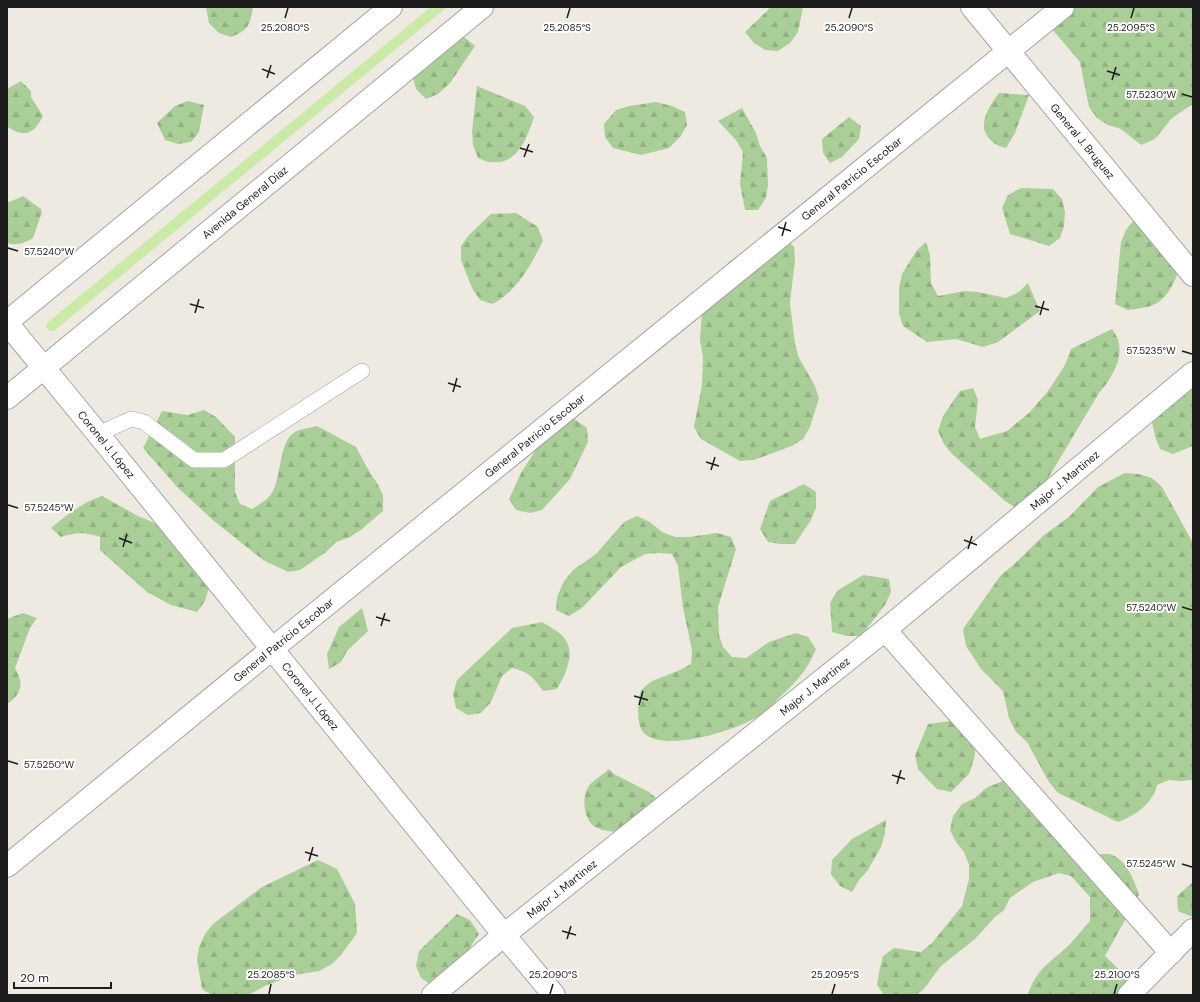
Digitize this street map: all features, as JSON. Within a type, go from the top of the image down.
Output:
[{"type":"street","points":[[7,323],[391,7]]},
{"type":"street","name":"Avenida General Diaz","points":[[7,398],[482,7]]},
{"type":"street","name":"General J. Bruguez","points":[[972,7],[1193,275]]},
{"type":"street","name":"General Patricio Escobar","points":[[7,866],[272,648],[1063,7]]},
{"type":"street","name":"Coronel J. López","points":[[7,323],[554,995]]},
{"type":"street","name":"Major J. Martinez","points":[[433,995],[504,935],[885,630],[1193,373]]},
{"type":"street","points":[[885,630],[1171,952]]},
{"type":"street","points":[[1129,995],[1193,930]]},
{"type":"lane","points":[[98,434],[131,419],[144,422],[194,460],[224,460],[362,372]]},
{"type":"green space","points":[[206,7],[253,7],[251,19],[245,29],[231,37],[219,33],[209,23]]},
{"type":"green space","points":[[431,7],[447,7],[54,331],[48,331],[46,326],[47,323]]},
{"type":"green space","points":[[771,7],[803,7],[798,32],[790,43],[778,51],[765,50],[754,43],[745,32]]},
{"type":"green space","points":[[1059,7],[1193,7],[1193,104],[1172,118],[1155,139],[1141,145],[1121,129],[1108,125],[1097,118],[1089,107],[1080,62],[1052,29]]},
{"type":"green space","points":[[450,35],[464,37],[475,46],[450,83],[438,94],[426,99],[416,89],[412,74]]},
{"type":"green space","points":[[21,81],[31,91],[31,97],[43,116],[32,131],[26,133],[18,132],[7,127],[7,89]]},
{"type":"green space","points":[[477,86],[525,106],[534,117],[520,148],[514,155],[500,162],[487,162],[478,158],[473,145],[472,131]]},
{"type":"green space","points":[[999,93],[1029,95],[1015,133],[1006,148],[995,144],[988,137],[984,125],[987,111]]},
{"type":"green space","points":[[188,101],[204,105],[199,132],[191,142],[178,144],[165,140],[157,123],[175,106]]},
{"type":"green space","points":[[656,102],[672,106],[685,112],[687,125],[680,137],[669,148],[641,155],[613,148],[605,137],[604,124],[616,110],[629,106]]},
{"type":"green space","points":[[742,108],[756,133],[760,146],[767,158],[768,185],[766,198],[758,210],[745,210],[740,184],[743,152],[736,140],[718,121]]},
{"type":"green space","points":[[849,117],[861,126],[859,139],[842,157],[830,163],[823,153],[822,139]]},
{"type":"green space","points":[[1021,188],[1053,189],[1062,199],[1065,212],[1064,226],[1060,238],[1049,246],[1010,234],[1002,208],[1008,195]]},
{"type":"green space","points":[[23,196],[41,209],[42,212],[33,238],[20,244],[7,243],[7,203]]},
{"type":"green space","points":[[516,213],[538,227],[543,241],[528,268],[510,292],[493,304],[480,300],[472,288],[461,260],[461,246],[469,235],[491,214]]},
{"type":"green space","points":[[1134,220],[1178,273],[1168,292],[1158,303],[1147,307],[1128,310],[1115,304],[1121,242],[1126,230]]},
{"type":"green space","points":[[772,231],[784,236],[794,247],[795,260],[790,303],[795,344],[799,358],[814,384],[819,398],[810,427],[803,439],[792,446],[754,460],[740,461],[701,439],[694,427],[702,385],[703,356],[700,341],[702,312],[719,273],[729,262]]},
{"type":"green space","points":[[926,242],[930,255],[931,283],[938,296],[965,291],[978,292],[1006,298],[1019,292],[1028,283],[1040,311],[998,342],[983,347],[956,339],[927,342],[903,326],[899,314],[899,288],[902,274],[917,250]]},
{"type":"green space","points":[[1112,329],[1118,339],[1119,354],[1118,361],[1112,375],[1099,393],[1041,490],[1016,508],[1005,501],[952,454],[944,444],[938,431],[943,416],[960,391],[973,388],[978,400],[975,427],[980,439],[1007,431],[1029,413],[1048,391],[1065,365],[1071,349]]},
{"type":"green space","points":[[1193,379],[1193,446],[1173,454],[1160,449],[1152,422],[1155,408]]},
{"type":"green space","points":[[204,410],[216,417],[235,437],[235,492],[240,504],[252,509],[269,496],[275,485],[282,454],[287,440],[296,431],[317,426],[356,447],[383,495],[383,511],[362,529],[350,537],[336,542],[326,552],[300,570],[288,572],[263,560],[214,521],[177,487],[143,448],[162,411],[188,415]]},
{"type":"green space","points":[[557,410],[576,420],[587,428],[588,442],[570,479],[542,510],[530,513],[516,510],[509,499],[521,473],[537,448],[548,422]]},
{"type":"green space","points":[[1125,473],[1139,474],[1152,478],[1162,487],[1193,543],[1193,780],[1169,780],[1157,785],[1154,794],[1142,809],[1118,822],[1058,793],[1049,782],[1027,742],[1016,732],[1009,718],[1003,691],[981,669],[966,646],[963,629],[1001,575],[1044,535],[1069,517],[1098,487]]},
{"type":"green space","points":[[804,484],[816,492],[816,508],[811,520],[795,544],[768,542],[760,529],[770,501]]},
{"type":"green space","points":[[102,496],[138,516],[179,533],[209,588],[205,601],[197,612],[171,605],[147,592],[100,550],[100,537],[81,533],[61,537],[51,528],[81,506]]},
{"type":"green space","points":[[637,516],[650,522],[662,532],[675,537],[689,537],[717,533],[731,537],[736,549],[718,607],[719,635],[723,647],[732,657],[746,658],[769,642],[796,633],[808,637],[816,649],[809,664],[800,677],[770,708],[752,720],[722,732],[686,740],[670,741],[655,739],[645,734],[642,730],[638,713],[641,690],[652,681],[678,671],[691,664],[692,650],[683,608],[678,566],[672,554],[645,554],[621,567],[582,608],[569,616],[556,610],[557,597],[564,581],[573,570],[596,554],[624,522]]},
{"type":"green space","points":[[863,575],[889,579],[891,592],[885,605],[861,636],[847,636],[832,632],[830,603],[837,591]]},
{"type":"green space","points":[[362,608],[368,631],[347,651],[341,662],[329,669],[327,654],[339,627]]},
{"type":"green space","points":[[23,613],[37,618],[30,628],[15,668],[21,684],[19,691],[7,704],[7,619]]},
{"type":"green space","points":[[542,622],[555,630],[565,639],[570,651],[566,671],[557,689],[543,691],[527,673],[512,668],[502,676],[491,702],[481,713],[468,715],[456,708],[453,694],[457,680],[512,628]]},
{"type":"green space","points":[[965,719],[976,745],[974,759],[969,774],[951,792],[937,789],[918,769],[915,755],[928,724]]},
{"type":"green space","points":[[609,769],[614,774],[649,792],[655,797],[655,804],[631,834],[597,828],[589,821],[587,816],[584,804],[588,787]]},
{"type":"green space","points":[[1012,777],[1082,859],[1109,854],[1120,860],[1128,870],[1139,895],[1105,956],[1141,990],[1141,995],[1028,995],[1035,978],[1045,966],[1071,943],[1090,921],[1090,897],[1071,876],[1059,873],[1033,882],[1010,898],[1004,910],[994,918],[975,939],[941,966],[923,990],[916,995],[884,995],[877,985],[883,956],[894,948],[921,952],[932,943],[962,906],[969,879],[969,865],[964,852],[956,842],[950,830],[953,816],[962,804],[975,798],[986,788]]},
{"type":"green space","points":[[886,820],[885,833],[881,847],[868,870],[859,880],[852,892],[840,886],[831,874],[832,860],[852,839]]},
{"type":"green space","points":[[318,860],[337,869],[355,904],[357,933],[341,955],[332,964],[319,971],[294,975],[267,985],[248,995],[212,995],[202,989],[197,960],[199,947],[205,934],[213,924],[262,887]]},
{"type":"green space","points":[[1193,882],[1193,917],[1178,911],[1177,896]]},
{"type":"green space","points":[[457,914],[470,920],[479,934],[464,957],[433,986],[421,978],[416,966],[419,951]]}]
